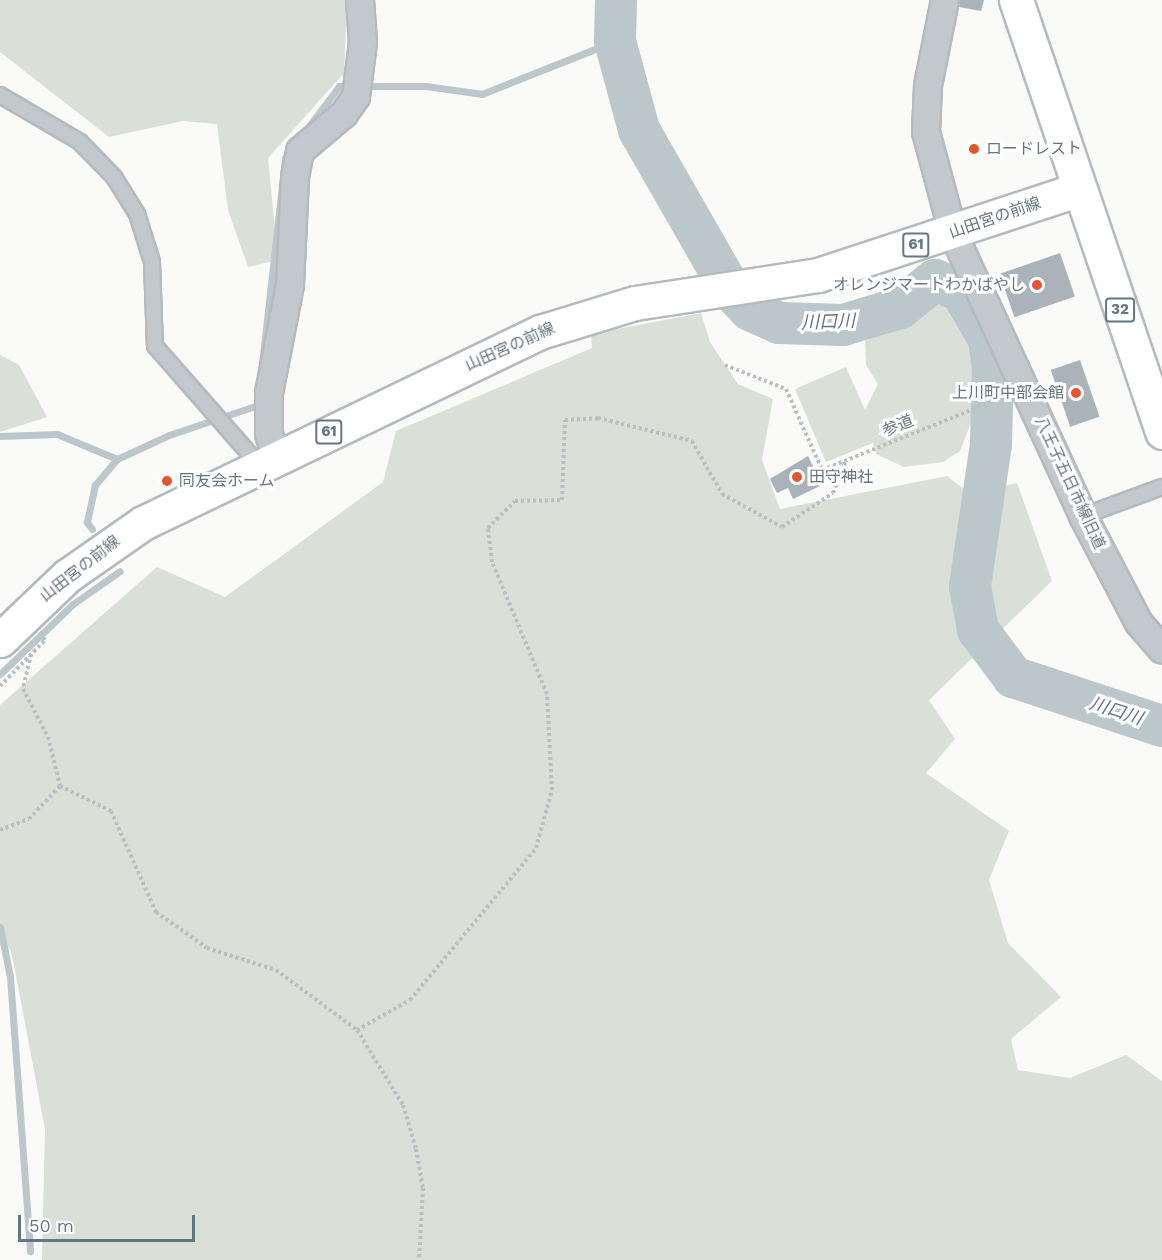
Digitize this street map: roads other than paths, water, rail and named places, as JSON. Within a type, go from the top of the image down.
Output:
[{"type":"main road","name":"32","points":[[1016,0],[1162,432]]},
{"type":"main road","name":"山田宮の前線","points":[[0,640],[109,544],[267,461],[540,332],[611,309],[694,293],[751,287],[826,273],[953,233],[1079,189]]},
{"type":"street","points":[[267,461],[269,393],[290,285],[300,151],[344,114],[356,97],[361,70],[360,0]]},
{"type":"street","name":"八王子五日市線旧道","points":[[945,0],[928,86],[926,132],[953,233],[1083,516],[1139,623],[1162,648]]},
{"type":"lane","points":[[0,95],[81,142],[114,177],[137,214],[152,262],[155,346],[232,430],[267,461]]},
{"type":"lane","points":[[1083,516],[1162,487]]},
{"type":"waterway","name":"川口川","points":[[616,0],[615,41],[639,130],[730,289],[750,310],[779,323],[843,325],[900,308],[935,280],[961,291],[989,339],[993,368],[991,444],[970,586],[978,630],[1013,677],[1162,726]]},
{"type":"waterway","points":[[261,373],[285,158],[339,86],[426,86],[482,94],[615,41]]},
{"type":"waterway","points":[[0,436],[57,434],[117,459],[169,435],[258,405],[259,399]]},
{"type":"waterway","points":[[92,529],[87,522],[95,485],[117,459]]},
{"type":"waterway","points":[[0,674],[73,604],[120,571]]},
{"type":"waterway","points":[[0,927],[10,977],[30,1251]]},
{"type":"place","name":"ロードレスト","points":[[974,149]]},
{"type":"place","name":"オレンジマートわかばやし","points":[[1037,285]]},
{"type":"place","name":"上川町中部会館","points":[[1076,393]]},
{"type":"place","name":"田守神社","points":[[797,477]]},
{"type":"place","name":"同友会ホーム","points":[[167,481]]}]
